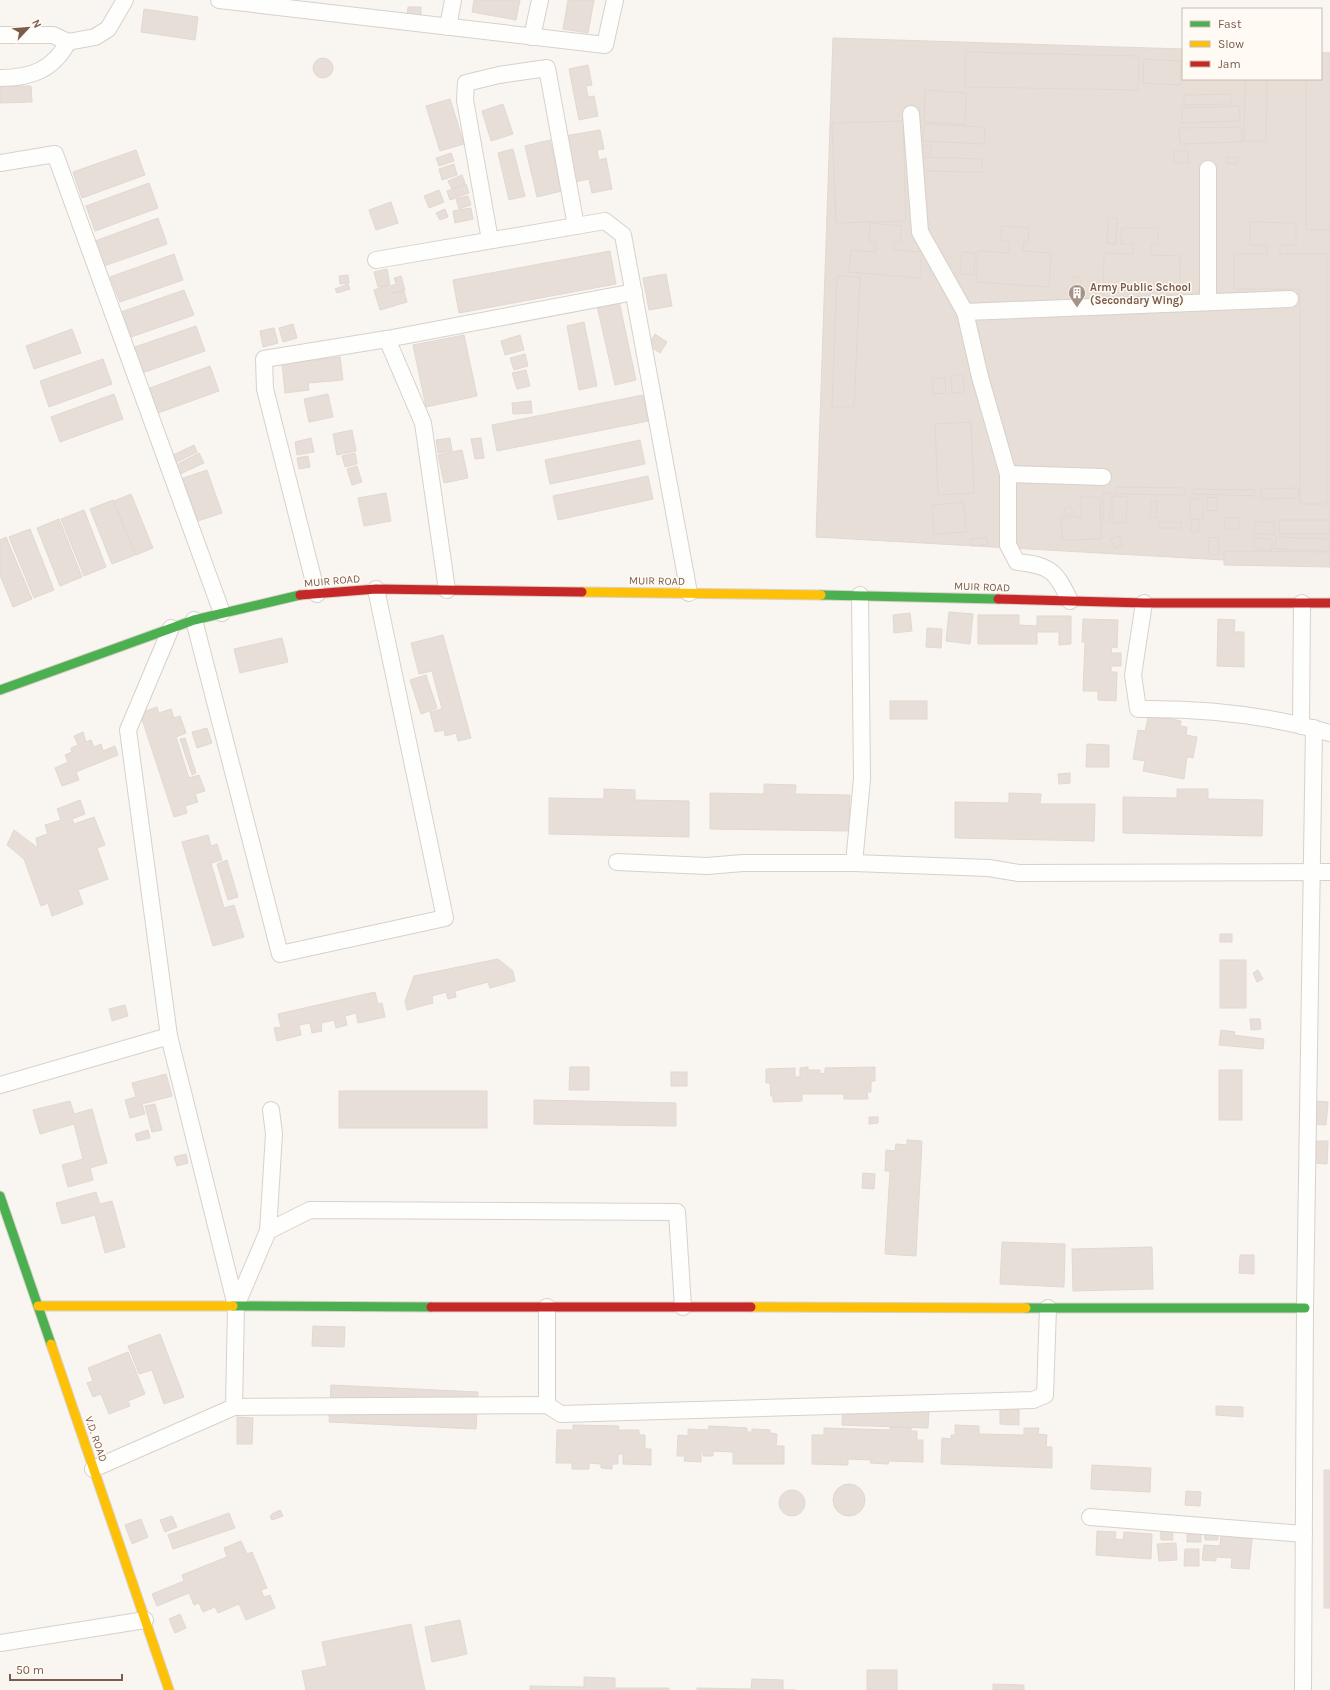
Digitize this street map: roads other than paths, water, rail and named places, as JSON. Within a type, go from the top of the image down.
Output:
[{"type":"street","points":[[0,35],[53,36],[68,42],[95,37],[108,29],[125,0]]},
{"type":"street","points":[[221,0],[605,45],[615,0]]},
{"type":"street","points":[[448,27],[453,0]]},
{"type":"street","points":[[532,37],[540,0]]},
{"type":"street","points":[[0,78],[16,78],[43,70],[61,54],[68,42]]},
{"type":"street","points":[[490,240],[466,100],[466,84],[499,76],[547,68],[576,226]]},
{"type":"street","points":[[910,114],[920,232],[965,312],[980,377],[1008,474],[1008,545],[1017,562],[1045,566],[1062,583],[1070,601]]},
{"type":"street","points":[[0,163],[55,154],[222,613]]},
{"type":"street","points":[[1208,168],[1208,302]]},
{"type":"street","points":[[376,260],[605,221],[623,235],[689,593]]},
{"type":"street","points":[[317,594],[265,389],[264,359],[387,339],[634,292]]},
{"type":"street","points":[[965,312],[1290,299]]},
{"type":"street","points":[[387,339],[423,423],[447,590]]},
{"type":"street","points":[[1008,474],[1103,477]]},
{"type":"street","points":[[194,620],[280,954],[444,918],[376,589]]},
{"type":"street","name":"MUIR ROAD","points":[[0,690],[194,620],[302,595],[376,589],[860,595],[1144,603],[1330,603]]},
{"type":"street","points":[[854,863],[862,779],[860,595]]},
{"type":"street","points":[[1144,603],[1133,675],[1138,709],[1220,711],[1308,727],[1330,733]]},
{"type":"street","points":[[1302,603],[1308,727],[1312,871],[1305,1308],[1303,1690]]},
{"type":"street","points":[[171,628],[128,730],[169,1036],[236,1306],[234,1407]]},
{"type":"street","points":[[617,862],[707,866],[743,863],[854,863],[989,868],[1020,873],[1330,872]]},
{"type":"street","points":[[0,1086],[169,1036]]},
{"type":"street","points":[[236,1306],[268,1231],[274,1134],[272,1110]]},
{"type":"street","name":"V.D. ROAD","points":[[0,1196],[169,1690]]},
{"type":"street","points":[[268,1231],[310,1210],[677,1212],[683,1307]]},
{"type":"street","points":[[38,1306],[1305,1308]]},
{"type":"street","points":[[547,1307],[547,1405]]},
{"type":"street","points":[[93,1469],[234,1407],[547,1405],[560,1414],[1033,1400],[1045,1395],[1048,1308]]},
{"type":"street","points":[[1090,1517],[1304,1534]]},
{"type":"street","points":[[0,1643],[145,1620]]},
{"type":"place","name":"Army Public School (Secondary Wing)","points":[[1077,308]]}]
